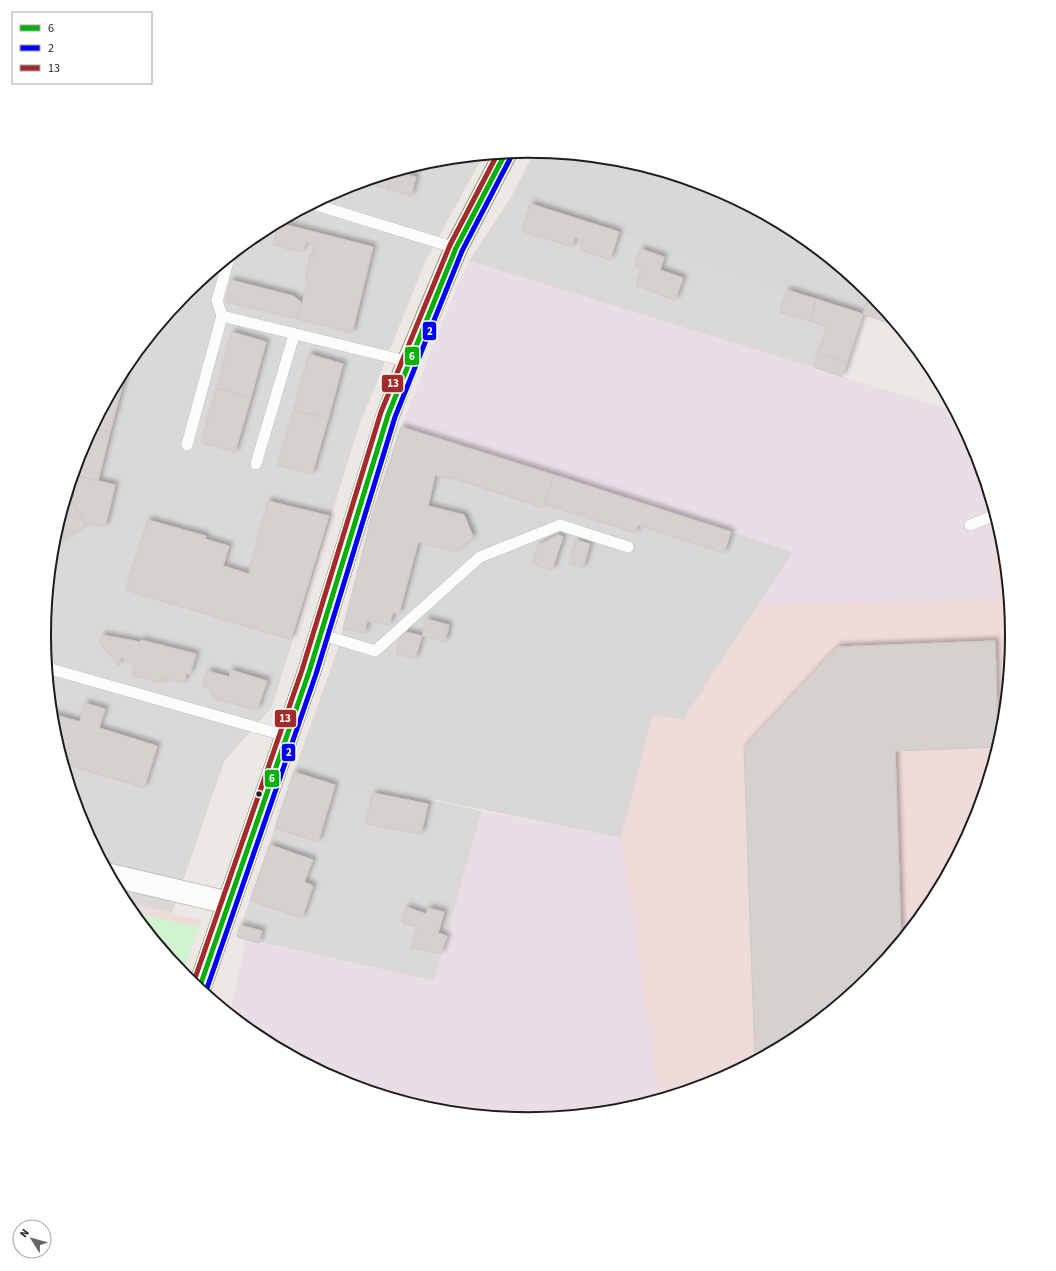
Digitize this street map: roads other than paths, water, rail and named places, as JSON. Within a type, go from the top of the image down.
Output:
[{"type":"street","points":[[201,983],[288,736],[371,469],[408,363],[456,248],[502,160]]},
{"type":"street","points":[[116,875],[229,903]]},
{"type":"lane","points":[[321,206],[456,248]]},
{"type":"lane","points":[[187,445],[222,316],[217,300],[227,266]]},
{"type":"lane","points":[[222,316],[394,358],[408,363]]},
{"type":"lane","points":[[256,464],[294,334]]},
{"type":"lane","points":[[970,525],[990,517]]},
{"type":"lane","points":[[320,634],[375,651],[480,557],[560,525],[628,547]]},
{"type":"lane","points":[[52,669],[288,736]]}]
